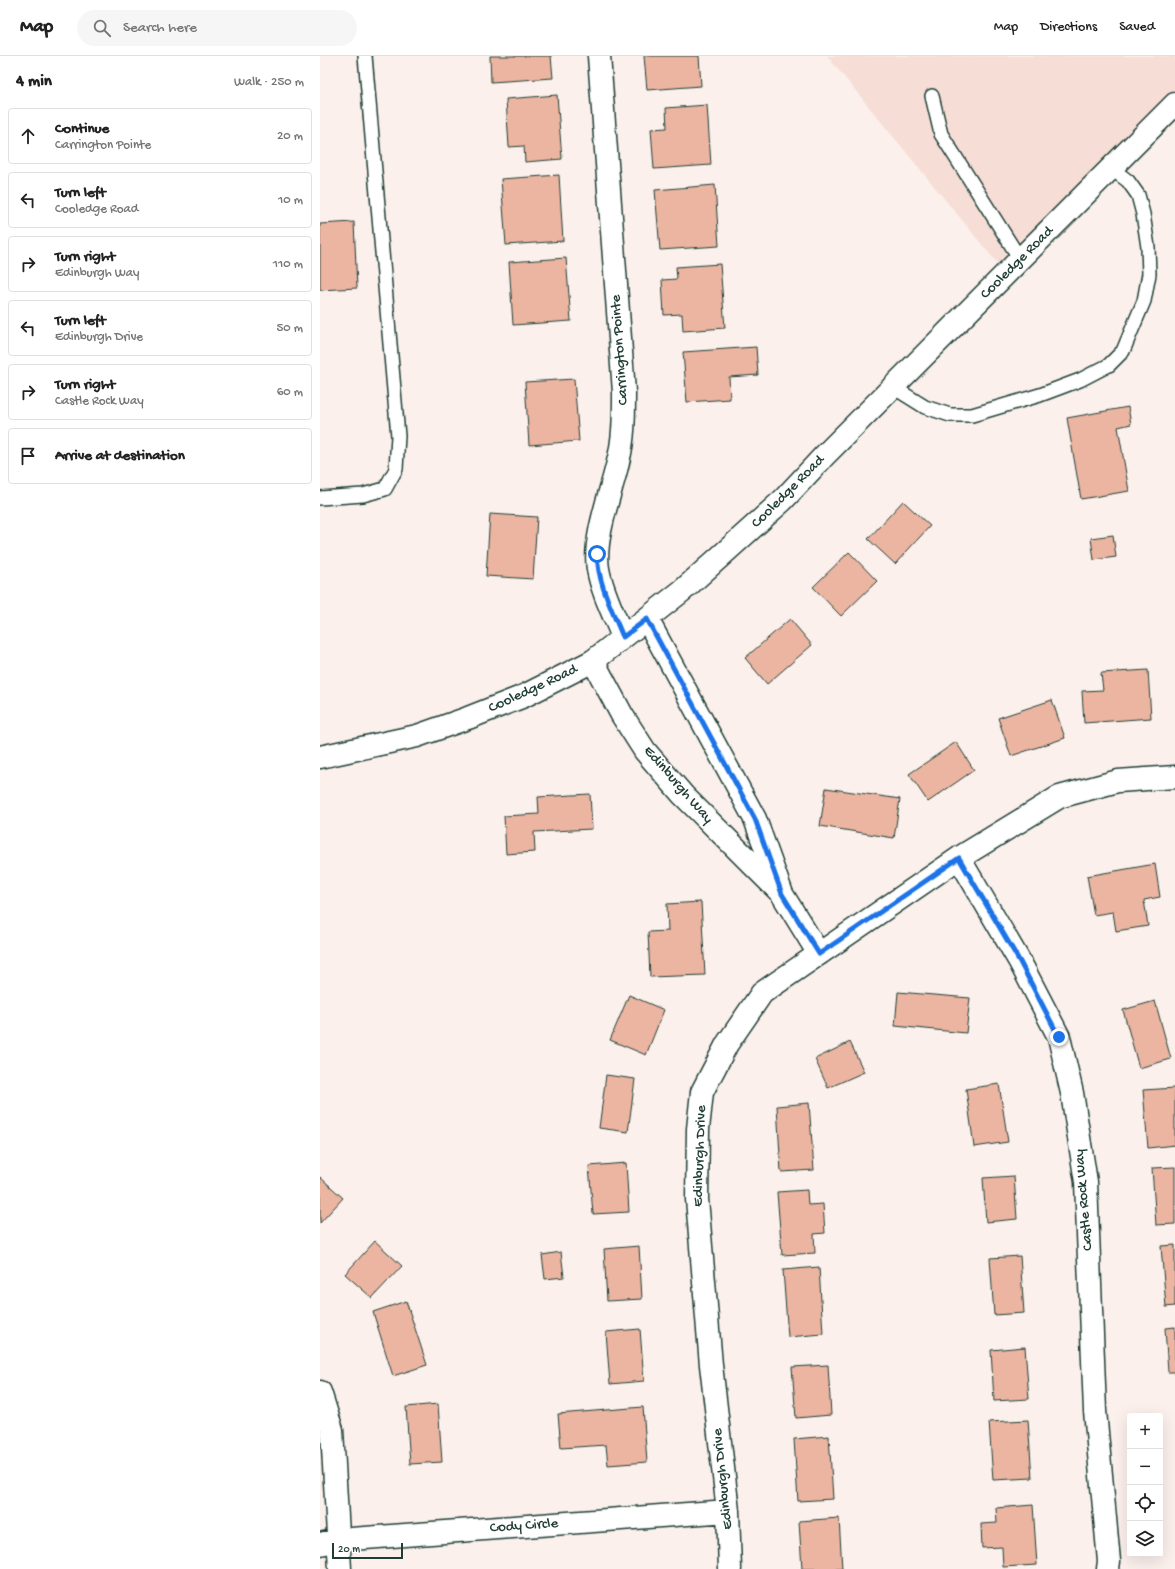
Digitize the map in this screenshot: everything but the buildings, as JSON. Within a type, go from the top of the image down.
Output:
[{"type":"street","name":"Carrington Pointe","points":[[599,56],[624,392],[624,416],[619,460],[599,536],[597,554],[601,584],[623,637]]},
{"type":"street","name":"Cooledge Road","points":[[320,757],[417,736],[524,696],[593,661],[684,590],[783,500],[893,387],[1175,104]]},
{"type":"street","name":"Edinburgh Way","points":[[647,619],[755,819],[782,894],[819,954]]},
{"type":"street","name":"Edinburgh Way","points":[[593,661],[622,715],[645,751],[683,796],[782,894]]},
{"type":"street","name":"Edinburgh Drive","points":[[730,1569],[728,1511],[711,1364],[697,1199],[698,1129],[702,1092],[727,1044],[762,993],[959,858],[1059,798],[1118,782],[1175,777]]},
{"type":"street","name":"Castle Rock Way","points":[[959,858],[1020,962],[1059,1037],[1072,1093],[1086,1182],[1095,1411],[1109,1560],[1108,1569]]},
{"type":"street","points":[[320,1392],[332,1430],[329,1542],[340,1569]]},
{"type":"street","name":"Cody Circle","points":[[329,1542],[728,1511]]},
{"type":"lane","points":[[320,498],[363,495],[385,489],[396,469],[398,436],[365,56]]},
{"type":"lane","points":[[932,96],[941,134],[1020,259]]},
{"type":"lane","points":[[893,387],[925,407],[950,415],[972,415],[1040,395],[1080,380],[1109,365],[1123,351],[1144,302],[1149,274],[1148,247],[1143,214],[1138,195],[1128,181],[1111,168]]},
{"type":"shaded area","points":[[827,56],[1175,56],[1175,89],[1007,275]]},
{"type":"route","points":[[597,554],[601,584],[623,637],[647,619],[755,819],[765,843],[782,894],[819,954],[959,858],[1020,962],[1059,1037]]}]
